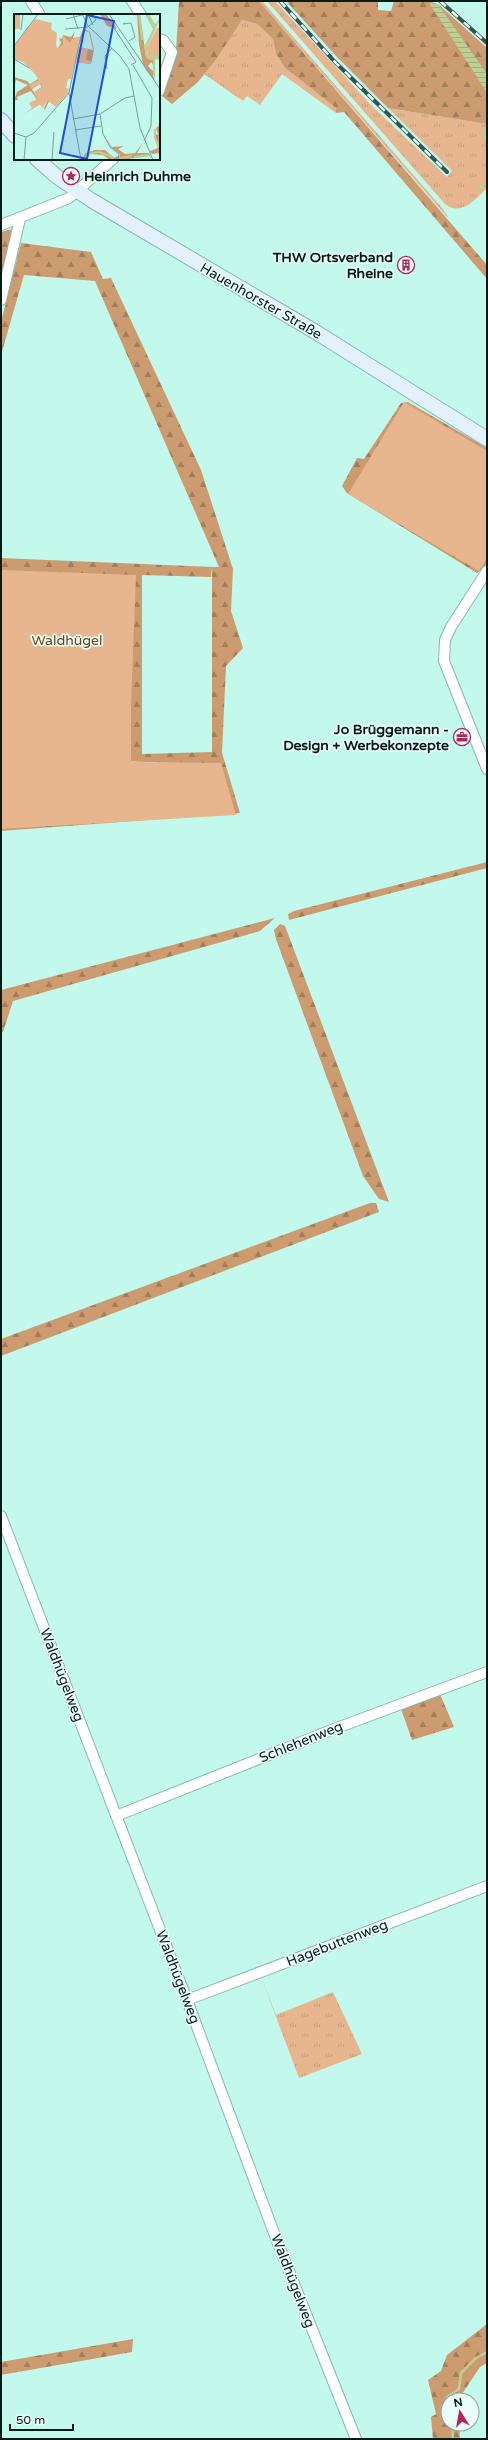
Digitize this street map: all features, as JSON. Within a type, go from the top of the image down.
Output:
[{"type":"street","points":[[31,1],[39,14]]},
{"type":"street","points":[[132,1],[140,14]]},
{"type":"street","points":[[160,39],[163,40],[172,52],[160,88]]},
{"type":"street","points":[[1,120],[14,135]]},
{"type":"street","name":"Hauenhorster Straße","points":[[38,160],[73,194],[231,285],[277,309],[366,363],[397,385],[487,439]]},
{"type":"street","points":[[1,225],[20,219],[73,194],[112,160]]},
{"type":"street","points":[[1,300],[20,219]]},
{"type":"street","points":[[487,571],[451,627],[445,640],[444,661],[487,769]]},
{"type":"street","name":"Waldhügelweg","points":[[1,1516],[187,2000],[277,2242],[356,2439]]},
{"type":"street","name":"Schlehenweg","points":[[116,1816],[334,1729],[487,1672]]},
{"type":"street","name":"Hagebuttenweg","points":[[187,2000],[487,1886]]},
{"type":"green space","points":[[179,1],[259,1],[487,265],[487,279],[344,112],[336,113],[336,108],[285,68],[276,54],[273,39],[257,24],[242,20],[217,58],[198,82],[172,104],[162,96],[176,51]]},
{"type":"green space","points":[[259,1],[262,1],[443,209],[449,219]]},
{"type":"green space","points":[[267,1],[275,1],[371,105],[447,177],[452,171],[388,108],[487,124],[487,188],[468,205],[462,208],[457,209],[445,204]]},
{"type":"green space","points":[[286,1],[378,1],[378,10],[391,11],[394,1],[428,1],[438,4],[487,48],[487,124],[388,108],[336,56]]},
{"type":"green space","points":[[242,20],[257,24],[273,39],[276,54],[285,68],[336,108],[336,113],[282,74],[260,105],[247,96],[243,101],[204,74]]},
{"type":"green space","points":[[12,229],[1,277],[1,232]]},
{"type":"green space","points":[[21,243],[91,252],[103,279],[111,278],[201,470],[233,569],[231,611],[243,648],[226,666],[222,753],[240,813],[1,831],[1,820],[198,764],[120,761],[1,571],[1,558],[219,567],[95,281],[24,275],[1,355],[1,322]],"holes":[[[212,567],[212,752],[142,754],[142,575],[211,577]]]},
{"type":"green space","points":[[404,402],[487,451],[487,558],[479,571],[348,494]]},
{"type":"green space","points":[[408,402],[487,448],[487,566],[477,573],[347,493],[342,486],[357,458],[364,459],[401,403]]},
{"type":"green space","name":"Waldhügel","points":[[1,570],[136,575],[131,705],[131,762],[221,763],[236,815],[1,829]]},
{"type":"green space","points":[[487,862],[487,868],[289,920],[288,914],[294,911]]},
{"type":"green space","points":[[275,918],[260,931],[13,1001],[3,1032],[1,1032],[1,990]]},
{"type":"green space","points":[[280,924],[285,926],[389,1202],[379,1199],[363,1176],[276,939],[274,930]]},
{"type":"green space","points":[[370,1203],[376,1203],[379,1212],[1,1356],[1,1339]]},
{"type":"green space","points":[[440,1694],[454,1727],[412,1740],[401,1709]]},
{"type":"green space","points":[[261,1977],[276,2015],[333,1992],[362,2054],[299,2078]]},
{"type":"green space","points":[[487,2324],[487,2363],[480,2367],[463,2392],[440,2392],[440,2432],[460,2432],[460,2439],[433,2439],[431,2417],[436,2414],[428,2380],[441,2371],[447,2355]]},
{"type":"green space","points":[[133,2339],[132,2352],[1,2375],[1,2362]]},
{"type":"shaded area","points":[[429,3],[438,4],[487,74],[487,93]]},
{"type":"waterway","points":[[487,127],[484,132],[487,140]]},
{"type":"waterway","points":[[479,189],[487,182]]},
{"type":"waterway","points":[[454,2392],[459,2389],[461,2373],[476,2358],[487,2352]]},
{"type":"waterway","points":[[453,2432],[453,2439]]},
{"type":"railway","points":[[280,1],[334,61],[447,172]]},
{"type":"railway","points":[[440,1],[487,43]]},
{"type":"place","name":"Heinrich Duhme","points":[[71,176]]},
{"type":"place","name":"THW Ortsverband Rheine","points":[[406,265]]},
{"type":"place","name":"Jo Brüggemann - Design + Werbekonzepte","points":[[462,737]]}]
